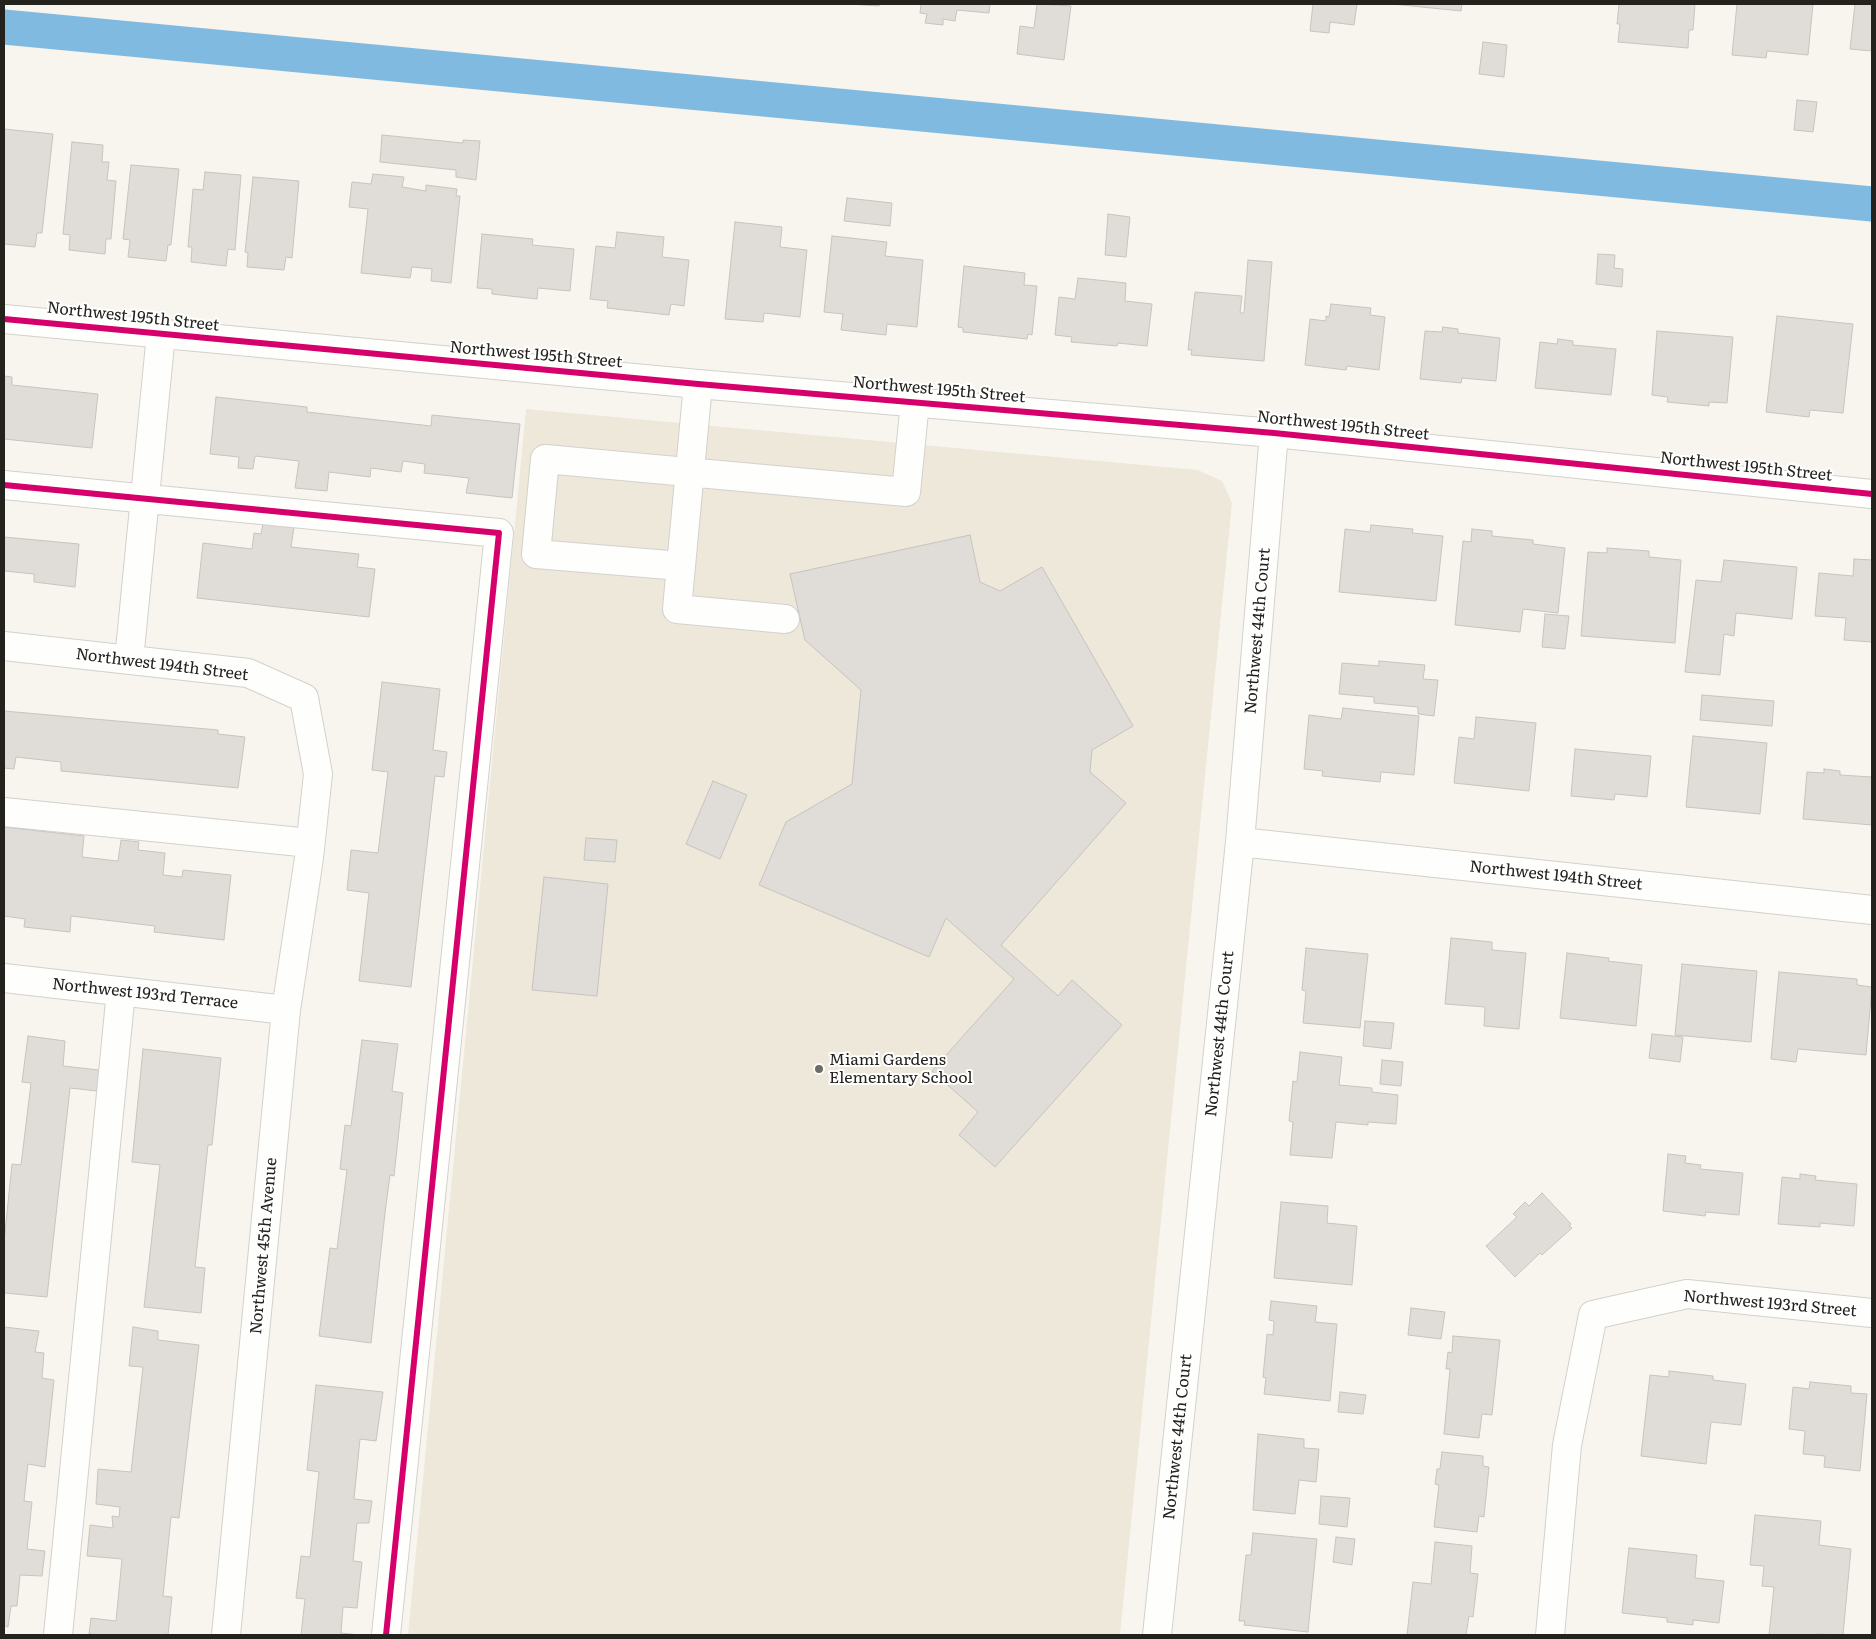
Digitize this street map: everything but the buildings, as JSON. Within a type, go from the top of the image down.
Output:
[{"type":"street","name":"Northwest 195th Street","points":[[4,319],[698,384],[1274,433],[1872,494]]},
{"type":"street","points":[[129,660],[161,334]]},
{"type":"street","points":[[698,384],[677,609],[785,619]]},
{"type":"street","points":[[681,566],[536,554],[545,459],[906,492],[915,402]]},
{"type":"street","name":"Northwest 44th Court","points":[[1157,1635],[1240,842],[1274,433]]},
{"type":"street","points":[[4,485],[500,533],[386,1635]]},
{"type":"street","name":"Northwest 194th Street","points":[[4,646],[248,673],[304,698],[318,774],[310,850]]},
{"type":"street","points":[[4,812],[310,850]]},
{"type":"street","name":"Northwest 194th Street","points":[[1240,842],[1872,910]]},
{"type":"street","name":"Northwest 45th Avenue","points":[[226,1635],[286,1010],[310,850]]},
{"type":"street","name":"Northwest 193rd Terrace","points":[[4,978],[286,1010]]},
{"type":"street","points":[[58,1635],[121,991]]},
{"type":"street","name":"Northwest 193rd Street","points":[[1550,1635],[1567,1445],[1593,1315],[1687,1294],[1872,1313]]},
{"type":"shaded area","name":"Miami Gardens Elementary School","points":[[526,409],[1198,470],[1222,481],[1232,503],[1120,1635],[408,1635]]},
{"type":"waterway","points":[[4,27],[1872,204]]},
{"type":"cycle path","points":[[4,319],[698,384],[1274,433],[1872,494]]},
{"type":"cycle path","points":[[4,485],[499,533],[386,1635]]},
{"type":"place","name":"Miami Gardens Elementary School","points":[[819,1069]]}]
